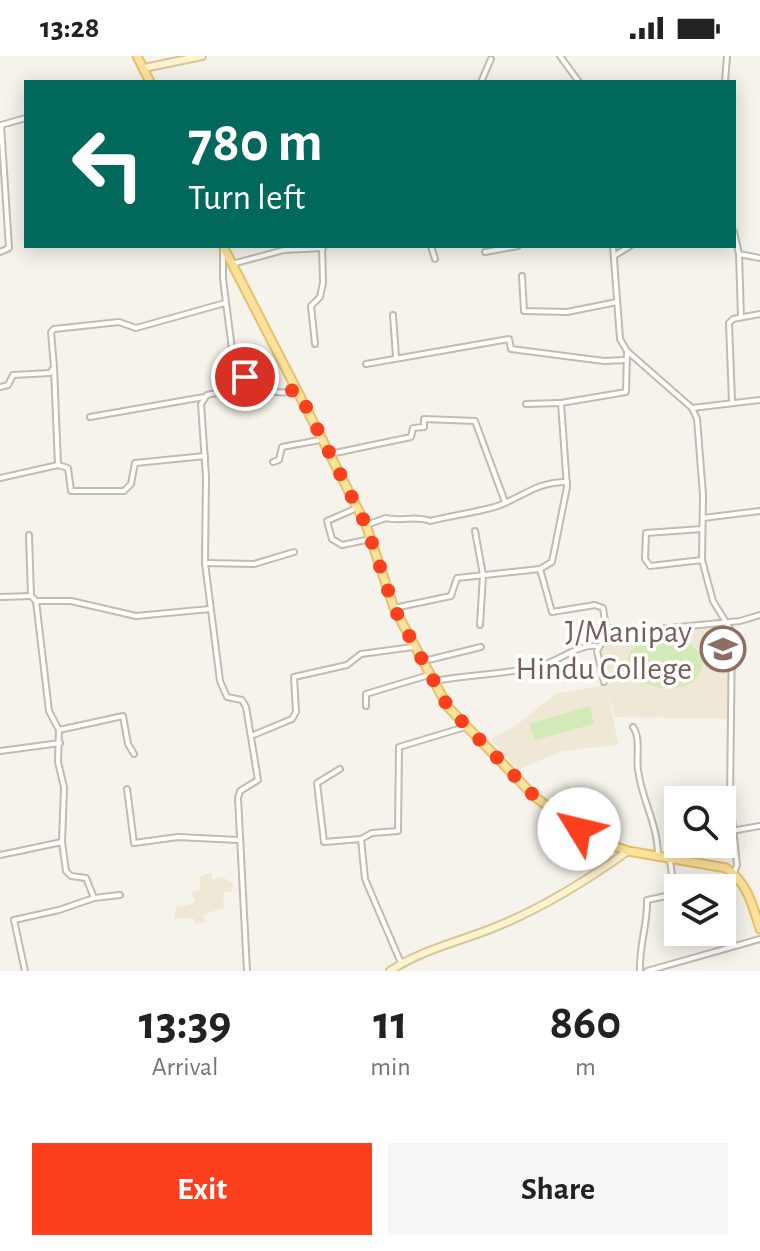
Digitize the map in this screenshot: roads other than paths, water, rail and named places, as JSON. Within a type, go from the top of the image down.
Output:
[{"type":"main road","points":[[137,56],[149,80]]},
{"type":"main road","points":[[144,68],[202,56]]},
{"type":"main road","points":[[224,248],[366,525],[394,608],[448,707],[545,804],[594,839],[628,851],[664,857]]},
{"type":"main road","points":[[390,971],[401,963],[496,927],[582,883],[628,851]]},
{"type":"main road","points":[[670,858],[726,868],[734,873],[749,896],[760,929]]},
{"type":"street","points":[[560,56],[578,80]]},
{"type":"street","points":[[725,80],[727,56]]},
{"type":"street","points":[[482,80],[491,59]]},
{"type":"street","points":[[0,252],[9,248],[2,191],[1,125],[24,119]]},
{"type":"street","points":[[736,241],[741,317]]},
{"type":"street","points":[[90,417],[234,389],[223,248]]},
{"type":"street","points":[[232,264],[284,250],[309,248]]},
{"type":"street","points":[[315,344],[311,306],[320,297],[323,283],[322,248]]},
{"type":"street","points":[[432,248],[435,259]]},
{"type":"street","points":[[485,251],[505,248]]},
{"type":"street","points":[[613,248],[620,339],[627,351],[692,408],[697,419],[703,518],[702,560],[713,601],[732,632],[732,786]]},
{"type":"street","points":[[614,256],[627,248]]},
{"type":"street","points":[[739,254],[760,258]]},
{"type":"street","points":[[522,276],[524,311],[567,312],[617,302]]},
{"type":"street","points":[[58,465],[51,332],[54,329],[119,322],[136,328],[225,303]]},
{"type":"street","points":[[732,402],[728,329],[733,319],[760,314]]},
{"type":"street","points":[[393,315],[396,357]]},
{"type":"street","points":[[366,364],[509,339],[511,349],[604,361],[626,360]]},
{"type":"street","points":[[526,404],[621,395],[628,383],[627,351]]},
{"type":"street","points":[[233,363],[258,387],[279,392],[297,389]]},
{"type":"street","points":[[0,387],[8,385],[13,375],[50,373],[54,367]]},
{"type":"street","points":[[204,397],[201,404],[205,456],[205,563],[210,609],[224,694],[242,700],[258,780],[240,791],[238,840],[247,971]]},
{"type":"street","points":[[692,408],[760,400]]},
{"type":"street","points":[[394,608],[451,596],[457,578],[540,569],[552,562],[567,482],[561,403]]},
{"type":"street","points":[[330,454],[411,437],[413,428],[424,427],[424,419],[469,418],[475,421],[505,502]]},
{"type":"street","points":[[273,462],[279,460],[282,447],[323,439]]},
{"type":"street","points":[[0,478],[58,465],[68,468],[71,491],[124,491],[131,484],[135,463],[205,456]]},
{"type":"street","points":[[366,525],[386,518],[395,523],[421,517],[430,521],[505,502],[548,482],[567,482]]},
{"type":"street","points":[[357,508],[327,521],[332,539],[342,545],[371,539]]},
{"type":"street","points":[[703,518],[760,511]]},
{"type":"street","points":[[702,529],[646,533],[645,550],[646,562],[652,567],[702,560]]},
{"type":"street","points":[[475,531],[483,575],[480,625]]},
{"type":"street","points":[[29,535],[31,596],[36,601],[49,711],[59,730],[58,762],[65,813],[62,842],[66,871],[71,876],[86,878],[94,898]]},
{"type":"street","points":[[205,563],[254,564],[294,552]]},
{"type":"street","points":[[540,569],[552,612],[600,605],[607,634]]},
{"type":"street","points":[[0,597],[31,596]]},
{"type":"street","points":[[36,601],[71,601],[136,616],[210,609]]},
{"type":"street","points":[[597,646],[607,634],[760,615]]},
{"type":"street","points":[[366,706],[366,694],[431,678],[510,674],[587,646],[597,646]]},
{"type":"street","points":[[597,646],[604,682]]},
{"type":"street","points":[[251,736],[292,719],[296,712],[294,677],[347,665],[361,654],[413,647]]},
{"type":"street","points":[[421,662],[481,647]]},
{"type":"street","points":[[59,730],[123,716],[128,744],[134,754]]},
{"type":"street","points":[[340,769],[317,783],[324,842],[361,839],[372,833],[398,831],[399,747],[468,726]]},
{"type":"street","points":[[633,727],[638,734],[637,766],[642,795],[652,811],[658,856]]},
{"type":"street","points":[[0,751],[60,743]]},
{"type":"street","points":[[127,789],[134,843],[178,837],[238,840]]},
{"type":"street","points":[[736,830],[760,826]]},
{"type":"street","points":[[361,839],[365,879],[401,963]]},
{"type":"street","points":[[0,855],[62,842]]},
{"type":"street","points":[[640,971],[639,948],[647,919],[647,900],[671,895],[674,889],[670,858]]},
{"type":"street","points":[[734,873],[736,858]]},
{"type":"street","points":[[25,971],[14,920],[94,898],[120,895]]},
{"type":"street","points":[[647,971],[760,939]]},
{"type":"place","name":"J/Manipay Hindu College","points":[[723,649]]}]
